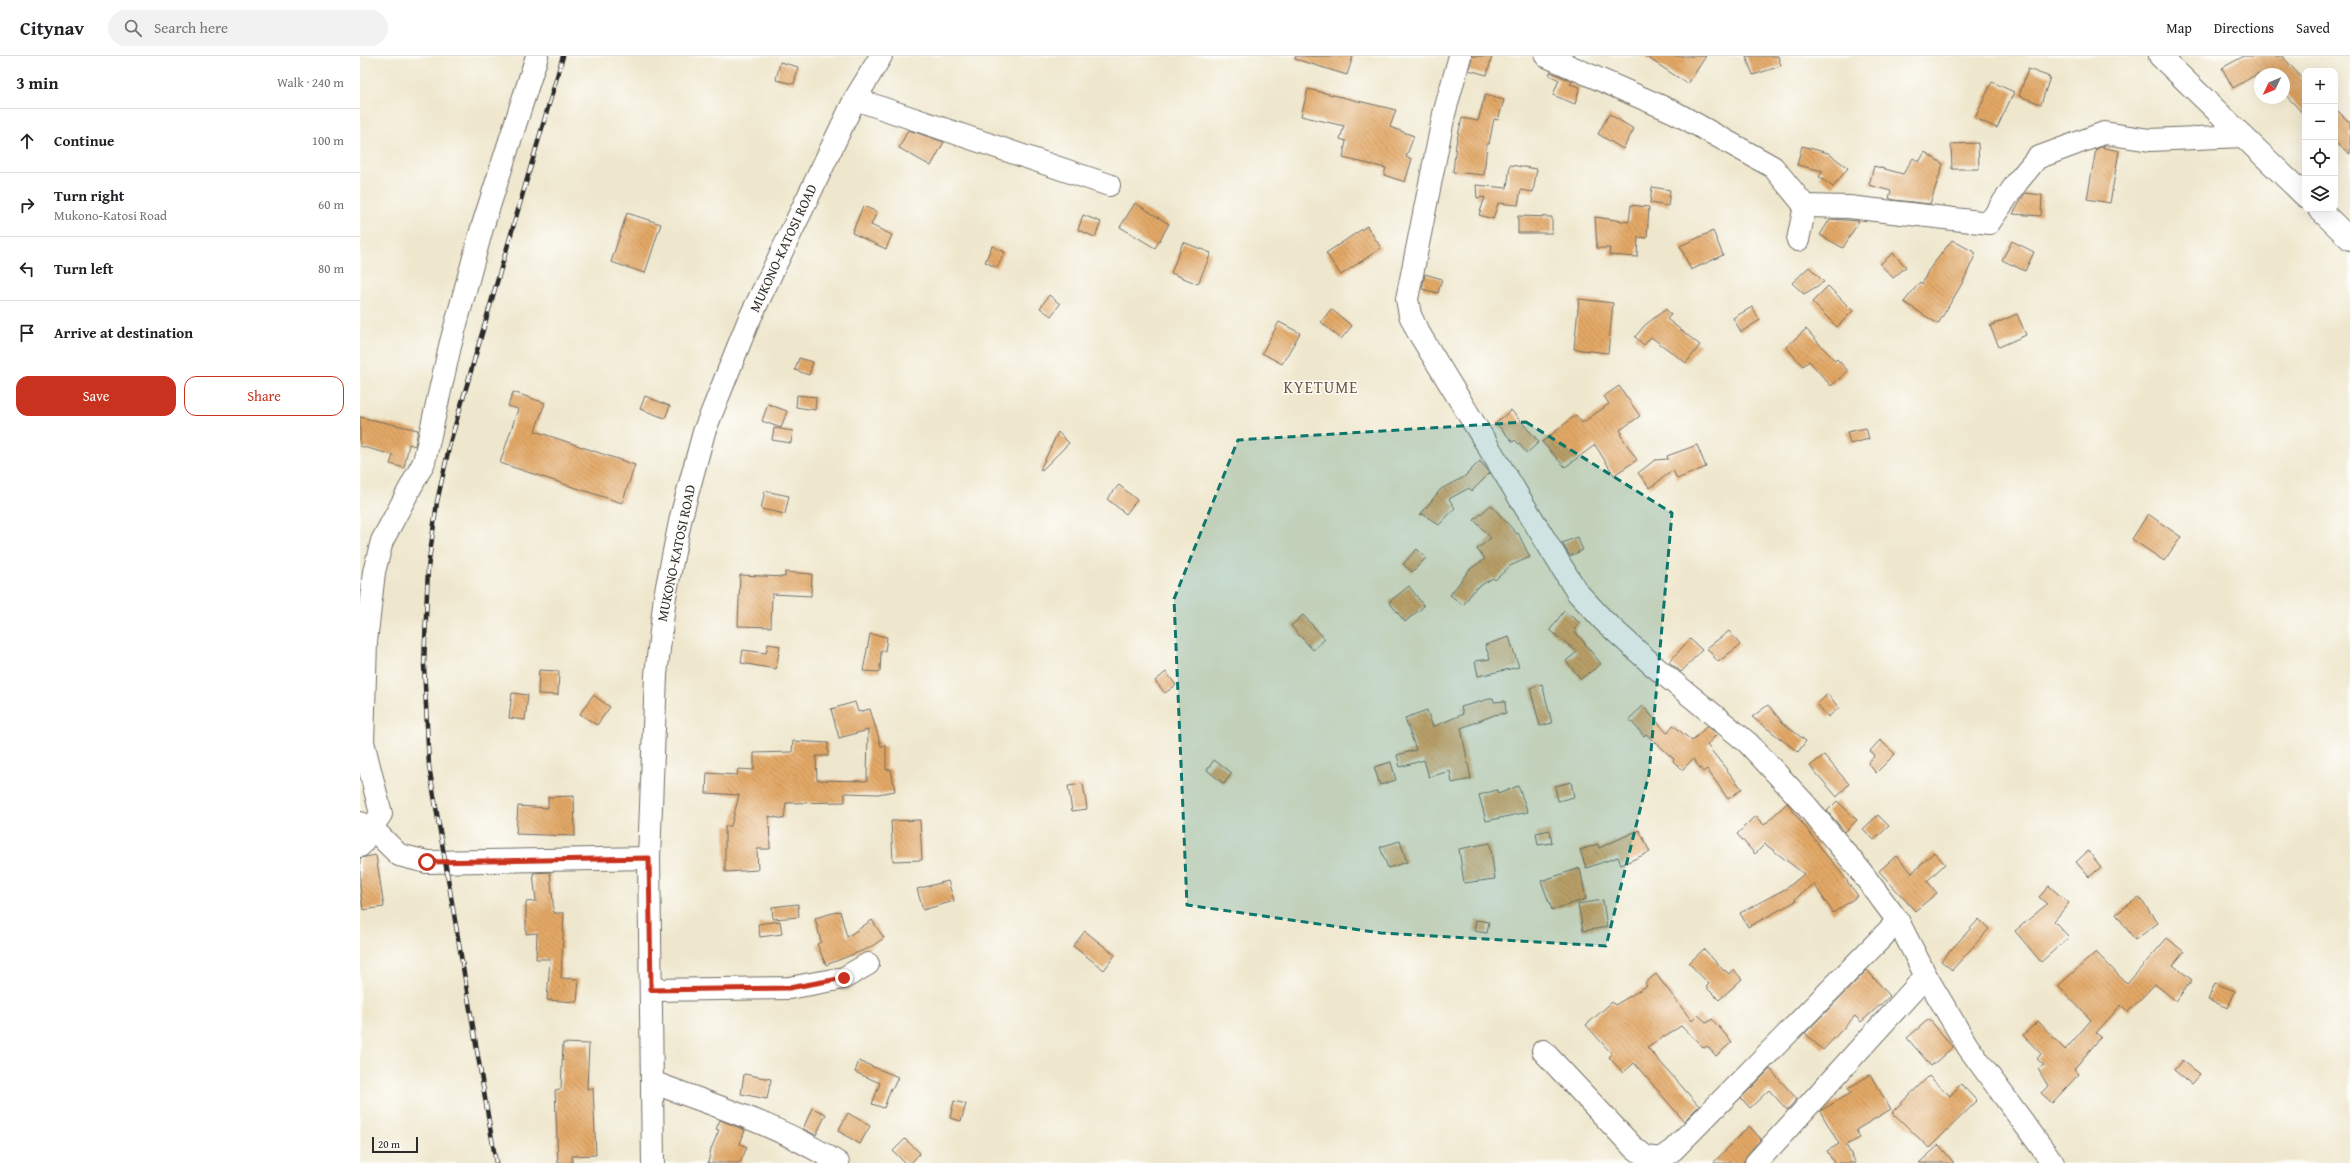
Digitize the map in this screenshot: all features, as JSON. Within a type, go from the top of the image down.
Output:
[{"type":"street","points":[[360,846],[367,826],[381,814],[364,742],[366,642],[374,572],[382,540],[424,462],[450,346],[480,236],[537,56]]},
{"type":"street","name":"MUKONO-KATOSI ROAD","points":[[653,1163],[649,858],[656,675],[664,596],[704,432],[748,322],[855,99],[881,56]]},
{"type":"street","points":[[1460,56],[1444,114],[1407,299],[1410,315],[1417,330],[1577,592],[1604,621],[1655,667],[1748,743],[1805,804],[1859,869],[1898,921],[1926,976],[1968,1047],[2053,1163]]},
{"type":"street","points":[[1546,56],[1674,112],[1773,167],[1805,206],[1849,207],[1989,223],[2018,181],[2038,158],[2104,133],[2150,140],[2243,136]]},
{"type":"street","points":[[2160,56],[2302,193]]},
{"type":"street","points":[[855,99],[1109,185]]},
{"type":"street","points":[[1798,240],[1805,206]]},
{"type":"street","points":[[2322,212],[2350,239]]},
{"type":"street","points":[[367,826],[398,855],[427,862],[649,858]]},
{"type":"street","points":[[1543,1051],[1631,1145],[1646,1157],[1660,1159],[1673,1150],[1898,921]]},
{"type":"street","points":[[651,990],[789,988],[844,978],[868,964]]},
{"type":"street","points":[[1756,1163],[1926,976]]},
{"type":"street","points":[[652,1082],[812,1146],[838,1163]]},
{"type":"highlighted area","points":[[1526,422],[1672,513],[1649,774],[1606,946],[1381,933],[1187,905],[1174,599],[1238,440]]},
{"type":"building","points":[[1296,56],[1353,56],[1347,75],[1295,59]]},
{"type":"building","points":[[1472,56],[1492,56],[1487,75],[1469,70]]},
{"type":"building","points":[[1645,56],[1706,56],[1688,84]]},
{"type":"building","points":[[1746,56],[1778,56],[1781,66],[1753,75]]},
{"type":"building","points":[[2244,56],[2282,56],[2302,78],[2302,113],[2290,100],[2290,68],[2254,68],[2254,76],[2233,88],[2222,68]]},
{"type":"building","points":[[780,62],[798,67],[794,84],[776,80]]},
{"type":"building","points":[[2028,69],[2050,77],[2041,104],[2019,96]]},
{"type":"building","points":[[1550,72],[1572,81],[1570,84],[1580,87],[1575,104],[1553,95],[1559,80],[1549,75]]},
{"type":"building","points":[[1992,82],[2014,92],[1997,128],[1975,118]]},
{"type":"building","points":[[1308,89],[1396,110],[1390,127],[1414,136],[1406,157],[1412,159],[1405,182],[1384,175],[1386,168],[1343,158],[1346,141],[1340,139],[1344,126],[1301,116]]},
{"type":"building","points":[[1485,95],[1504,100],[1498,120],[1494,119],[1489,144],[1487,144],[1484,175],[1453,172],[1456,144],[1462,118],[1478,121]]},
{"type":"building","points":[[2338,111],[2350,123],[2350,154],[2338,144]]},
{"type":"building","points":[[1609,114],[1634,129],[1623,149],[1598,134]]},
{"type":"building","points":[[908,130],[944,142],[931,166],[899,148]]},
{"type":"building","points":[[1978,143],[1979,169],[1952,169],[1951,144]]},
{"type":"building","points":[[1802,146],[1828,153],[1848,168],[1833,187],[1819,177],[1823,171],[1797,165]]},
{"type":"building","points":[[2101,147],[2119,151],[2110,203],[2087,199],[2096,149]]},
{"type":"building","points":[[1925,152],[1943,164],[1930,204],[1894,200],[1889,198],[1891,191],[1869,185],[1874,166],[1903,174],[1913,158],[1919,162]]},
{"type":"building","points":[[1510,165],[1537,169],[1533,192],[1521,190],[1518,205],[1498,203],[1493,219],[1479,215],[1485,197],[1477,198],[1476,185],[1507,188]]},
{"type":"building","points":[[1652,187],[1670,190],[1668,206],[1650,203]]},
{"type":"building","points":[[2025,193],[2042,195],[2041,216],[2013,214]]},
{"type":"building","points":[[1135,203],[1169,224],[1155,248],[1120,227]]},
{"type":"building","points":[[1631,205],[1649,207],[1647,238],[1638,237],[1637,257],[1609,255],[1610,248],[1597,248],[1595,217],[1629,222]]},
{"type":"building","points":[[863,206],[877,212],[871,225],[892,235],[886,249],[852,233]]},
{"type":"building","points":[[627,213],[661,224],[645,273],[611,262]]},
{"type":"building","points":[[1083,215],[1101,222],[1095,237],[1078,230]]},
{"type":"building","points":[[1518,216],[1552,217],[1552,233],[1518,233]]},
{"type":"building","points":[[1830,219],[1859,221],[1843,248],[1820,235]]},
{"type":"building","points":[[1367,226],[1381,248],[1341,275],[1326,253]]},
{"type":"building","points":[[1713,231],[1723,255],[1691,270],[1680,246]]},
{"type":"building","points":[[1952,240],[1976,253],[1963,282],[1938,324],[1904,302],[1920,282],[1922,284],[1928,271]]},
{"type":"building","points":[[2012,241],[2034,252],[2025,271],[2002,260]]},
{"type":"building","points":[[1183,242],[1211,253],[1198,284],[1171,273]]},
{"type":"building","points":[[992,246],[1005,252],[997,268],[985,262]]},
{"type":"building","points":[[1893,253],[1906,267],[1893,278],[1880,264]]},
{"type":"building","points":[[1809,267],[1824,282],[1804,294],[1792,283]]},
{"type":"building","points":[[1425,274],[1442,279],[1438,293],[1422,289]]},
{"type":"building","points":[[1828,286],[1853,311],[1837,327],[1812,302]]},
{"type":"building","points":[[1049,295],[1060,304],[1051,316],[1040,308]]},
{"type":"building","points":[[1579,299],[1613,303],[1608,353],[1574,349]]},
{"type":"building","points":[[1752,307],[1760,320],[1741,332],[1733,318]]},
{"type":"building","points":[[1331,309],[1352,326],[1341,339],[1321,322]]},
{"type":"building","points":[[1666,309],[1671,315],[1667,319],[1700,345],[1686,363],[1651,337],[1644,345],[1635,337],[1645,325]]},
{"type":"building","points":[[2017,314],[2026,335],[1999,347],[1990,326]]},
{"type":"building","points":[[1279,322],[1300,333],[1282,364],[1262,353]]},
{"type":"building","points":[[1806,329],[1835,361],[1837,359],[1848,371],[1831,386],[1809,361],[1803,366],[1786,347]]},
{"type":"building","points":[[799,358],[813,362],[809,375],[795,370]]},
{"type":"building","points":[[1619,386],[1640,416],[1620,430],[1622,433],[1620,434],[1637,460],[1614,475],[1595,445],[1565,467],[1542,442],[1576,415],[1582,423],[1609,404],[1604,396]]},
{"type":"building","points":[[513,392],[545,403],[535,431],[635,465],[622,503],[500,463],[518,409],[508,406]]},
{"type":"building","points":[[797,395],[816,397],[815,410],[796,407]]},
{"type":"building","points":[[645,396],[670,406],[665,418],[640,409]]},
{"type":"building","points":[[768,404],[787,411],[781,428],[762,421]]},
{"type":"building","points":[[1511,410],[1539,442],[1527,453],[1515,440],[1513,442],[1496,423]]},
{"type":"building","points":[[360,417],[418,430],[415,446],[409,444],[404,468],[390,464],[393,455],[360,446]]},
{"type":"building","points":[[774,428],[793,431],[791,443],[772,440]]},
{"type":"building","points":[[1866,428],[1869,439],[1850,444],[1847,432]]},
{"type":"building","points":[[1058,432],[1069,443],[1041,471],[1040,470]]},
{"type":"building","points":[[1697,445],[1706,467],[1677,479],[1673,470],[1650,488],[1638,473],[1655,460],[1668,459],[1667,456]]},
{"type":"building","points":[[1480,461],[1490,473],[1472,491],[1469,488],[1449,499],[1455,508],[1439,525],[1423,514],[1420,515],[1441,489],[1464,477]]},
{"type":"building","points":[[1119,485],[1137,500],[1126,514],[1107,499]]},
{"type":"building","points":[[765,491],[789,496],[785,514],[761,509]]},
{"type":"building","points":[[1491,505],[1517,534],[1518,533],[1530,557],[1510,566],[1495,580],[1493,578],[1475,589],[1463,605],[1450,595],[1469,570],[1485,559],[1477,549],[1491,538],[1474,520]]},
{"type":"building","points":[[2148,514],[2181,537],[2164,561],[2132,539]]},
{"type":"building","points":[[1577,537],[1583,550],[1570,556],[1562,543]]},
{"type":"building","points":[[1417,549],[1426,558],[1412,572],[1403,564]]},
{"type":"building","points":[[785,572],[812,574],[811,596],[772,594],[771,627],[738,626],[740,575],[785,577]]},
{"type":"building","points":[[1409,586],[1424,606],[1405,622],[1389,602]]},
{"type":"building","points":[[1564,611],[1580,623],[1574,630],[1601,664],[1581,679],[1566,661],[1577,652],[1550,630]]},
{"type":"building","points":[[1303,615],[1325,639],[1313,650],[1291,626]]},
{"type":"building","points":[[1729,631],[1740,645],[1718,662],[1707,648]]},
{"type":"building","points":[[870,634],[887,637],[885,651],[881,651],[880,672],[863,671]]},
{"type":"building","points":[[1509,637],[1519,667],[1478,676],[1475,661],[1490,659],[1485,645]]},
{"type":"building","points":[[1690,639],[1702,650],[1681,672],[1669,662]]},
{"type":"building","points":[[768,644],[780,646],[776,669],[741,663],[743,650],[766,653]]},
{"type":"building","points":[[539,670],[559,671],[558,695],[538,694]]},
{"type":"building","points":[[1166,672],[1176,685],[1165,693],[1155,681]]},
{"type":"building","points":[[1542,684],[1552,723],[1540,726],[1530,688]]},
{"type":"building","points":[[512,693],[528,695],[525,720],[509,718]]},
{"type":"building","points":[[1828,694],[1839,708],[1828,717],[1817,704]]},
{"type":"building","points":[[593,695],[610,707],[597,725],[580,714]]},
{"type":"building","points":[[1493,698],[1494,702],[1505,701],[1506,713],[1494,715],[1461,728],[1471,779],[1452,783],[1450,771],[1429,777],[1424,760],[1400,767],[1397,755],[1416,750],[1405,718],[1427,710],[1433,727],[1463,714],[1461,707]]},
{"type":"building","points":[[855,702],[858,712],[870,709],[881,746],[886,746],[886,770],[891,769],[895,791],[878,794],[845,793],[845,802],[786,803],[784,819],[769,816],[770,849],[757,849],[758,870],[725,872],[725,826],[731,826],[739,795],[706,793],[707,773],[737,775],[738,769],[754,770],[754,753],[792,752],[793,741],[828,743],[828,756],[816,756],[817,780],[867,781],[868,730],[839,738],[831,709]]},
{"type":"building","points":[[1768,705],[1783,723],[1806,741],[1798,752],[1752,717]]},
{"type":"building","points":[[1643,706],[1667,733],[1673,725],[1692,741],[1707,726],[1715,732],[1717,734],[1707,745],[1742,789],[1728,799],[1707,769],[1703,772],[1693,759],[1682,770],[1673,761],[1674,759],[1646,734],[1644,736],[1629,719]]},
{"type":"building","points":[[1880,740],[1895,754],[1876,773],[1868,763],[1875,755],[1870,751]]},
{"type":"building","points":[[1824,755],[1849,784],[1837,797],[1810,766]]},
{"type":"building","points":[[1214,760],[1232,773],[1224,784],[1207,770]]},
{"type":"building","points":[[1391,762],[1396,780],[1380,785],[1374,767]]},
{"type":"building","points":[[1571,782],[1574,797],[1558,801],[1555,786]]},
{"type":"building","points":[[1083,784],[1087,809],[1072,811],[1068,786]]},
{"type":"building","points":[[1518,786],[1528,812],[1486,821],[1479,795],[1497,790],[1498,794]]},
{"type":"building","points":[[574,796],[575,836],[516,834],[518,806],[548,808],[548,797]]},
{"type":"building","points":[[1837,801],[1857,820],[1845,832],[1827,811]]},
{"type":"building","points":[[1787,803],[1858,896],[1833,913],[1814,884],[1795,899],[1796,901],[1748,927],[1740,913],[1787,888],[1804,874],[1765,844],[1755,854],[1737,834],[1755,816],[1764,825]]},
{"type":"building","points":[[1878,815],[1889,826],[1874,840],[1863,829]]},
{"type":"building","points":[[920,820],[922,860],[893,861],[891,821]]},
{"type":"building","points":[[1550,830],[1552,843],[1538,845],[1536,833]]},
{"type":"building","points":[[1639,830],[1650,852],[1621,865],[1618,857],[1586,868],[1580,850],[1598,844],[1599,848]]},
{"type":"building","points":[[1400,841],[1407,862],[1388,868],[1380,847]]},
{"type":"building","points":[[1490,843],[1495,879],[1464,883],[1459,849]]},
{"type":"building","points":[[2088,851],[2101,867],[2089,877],[2076,862]]},
{"type":"building","points":[[1934,852],[1945,864],[1927,881],[1937,893],[1915,911],[1879,871],[1896,856],[1912,873]]},
{"type":"building","points":[[376,855],[384,907],[363,910],[360,887],[360,858]]},
{"type":"building","points":[[1580,868],[1586,899],[1552,910],[1541,881]]},
{"type":"building","points":[[550,872],[554,913],[564,913],[561,978],[579,979],[577,1002],[547,1000],[550,959],[536,959],[537,933],[526,934],[526,902],[536,901],[533,873]]},
{"type":"building","points":[[948,881],[954,901],[923,910],[917,889]]},
{"type":"building","points":[[2049,886],[2069,903],[2054,921],[2069,937],[2041,962],[2015,931],[2047,904],[2039,897]]},
{"type":"building","points":[[2139,897],[2158,923],[2135,940],[2116,914]]},
{"type":"building","points":[[1603,900],[1607,927],[1583,931],[1578,904]]},
{"type":"building","points":[[798,904],[799,917],[773,919],[772,907]]},
{"type":"building","points":[[840,911],[847,937],[872,920],[884,938],[869,948],[826,965],[817,944],[821,942],[815,918]]},
{"type":"building","points":[[1979,919],[1989,929],[1952,970],[1941,961]]},
{"type":"building","points":[[1476,920],[1489,922],[1487,933],[1474,931]]},
{"type":"building","points":[[780,921],[782,934],[760,937],[758,924]]},
{"type":"building","points":[[1085,931],[1115,955],[1104,970],[1073,946]]},
{"type":"building","points":[[2167,938],[2184,952],[2173,965],[2192,980],[2176,1001],[2155,984],[2128,1012],[2121,1005],[2096,1033],[2101,1037],[2074,1069],[2079,1074],[2052,1103],[2041,1093],[2048,1086],[2038,1069],[2044,1065],[2037,1059],[2041,1054],[2023,1035],[2038,1021],[2065,1050],[2091,1020],[2058,986],[2096,952],[2127,984]]},
{"type":"building","points":[[1704,949],[1724,971],[1725,970],[1729,974],[1733,969],[1742,979],[1719,1000],[1706,987],[1709,984],[1689,963]]},
{"type":"building","points":[[1867,970],[1890,996],[1861,1022],[1855,1016],[1823,1050],[1805,1033]]},
{"type":"building","points":[[1656,974],[1692,1021],[1698,1015],[1707,1023],[1712,1019],[1732,1042],[1716,1056],[1707,1046],[1704,1048],[1681,1026],[1647,1047],[1699,1106],[1684,1121],[1634,1063],[1623,1073],[1609,1057],[1612,1054],[1586,1025],[1612,1002],[1615,1005],[1647,986],[1645,983]]},
{"type":"building","points":[[2215,983],[2235,991],[2228,1008],[2208,1000]]},
{"type":"building","points":[[1929,1019],[1953,1047],[1931,1066],[1907,1038]]},
{"type":"building","points":[[563,1043],[589,1044],[587,1089],[593,1088],[596,1155],[572,1156],[572,1163],[558,1163],[555,1090],[561,1089]]},
{"type":"building","points":[[2182,1060],[2200,1074],[2191,1084],[2174,1070]]},
{"type":"building","points":[[859,1061],[898,1077],[893,1088],[891,1088],[884,1108],[872,1104],[880,1083],[855,1072]]},
{"type":"building","points":[[1770,1069],[1797,1099],[1787,1110],[1769,1090],[1750,1108],[1741,1098]]},
{"type":"building","points":[[744,1074],[771,1079],[767,1099],[741,1094]]},
{"type":"building","points":[[1870,1075],[1891,1109],[1856,1130],[1860,1138],[1846,1145],[1856,1163],[1834,1163],[1827,1151],[1839,1144],[1820,1111],[1851,1093],[1848,1088]]},
{"type":"building","points":[[1929,1076],[1950,1096],[1961,1084],[1977,1101],[1929,1148],[1892,1112]]},
{"type":"building","points":[[954,1101],[966,1104],[961,1121],[950,1118]]},
{"type":"building","points":[[812,1108],[826,1114],[816,1135],[803,1129]]},
{"type":"building","points":[[848,1113],[870,1126],[860,1144],[838,1131]]},
{"type":"building","points":[[720,1120],[745,1130],[740,1144],[747,1147],[740,1163],[708,1163],[711,1149],[719,1130],[716,1129]]},
{"type":"building","points":[[1749,1126],[1761,1139],[1747,1155],[1743,1163],[1713,1163]]},
{"type":"building","points":[[905,1139],[920,1153],[911,1163],[905,1163],[893,1151]]},
{"type":"building","points":[[1939,1145],[1954,1163],[1919,1163]]},
{"type":"railway","points":[[496,1163],[429,766],[424,665],[428,568],[437,502],[450,443],[563,56]]},
{"type":"district","name":"KYETUME","points":[[1321,387]]},
{"type":"route","points":[[427,862],[649,858],[651,990],[789,988],[844,978]]}]
